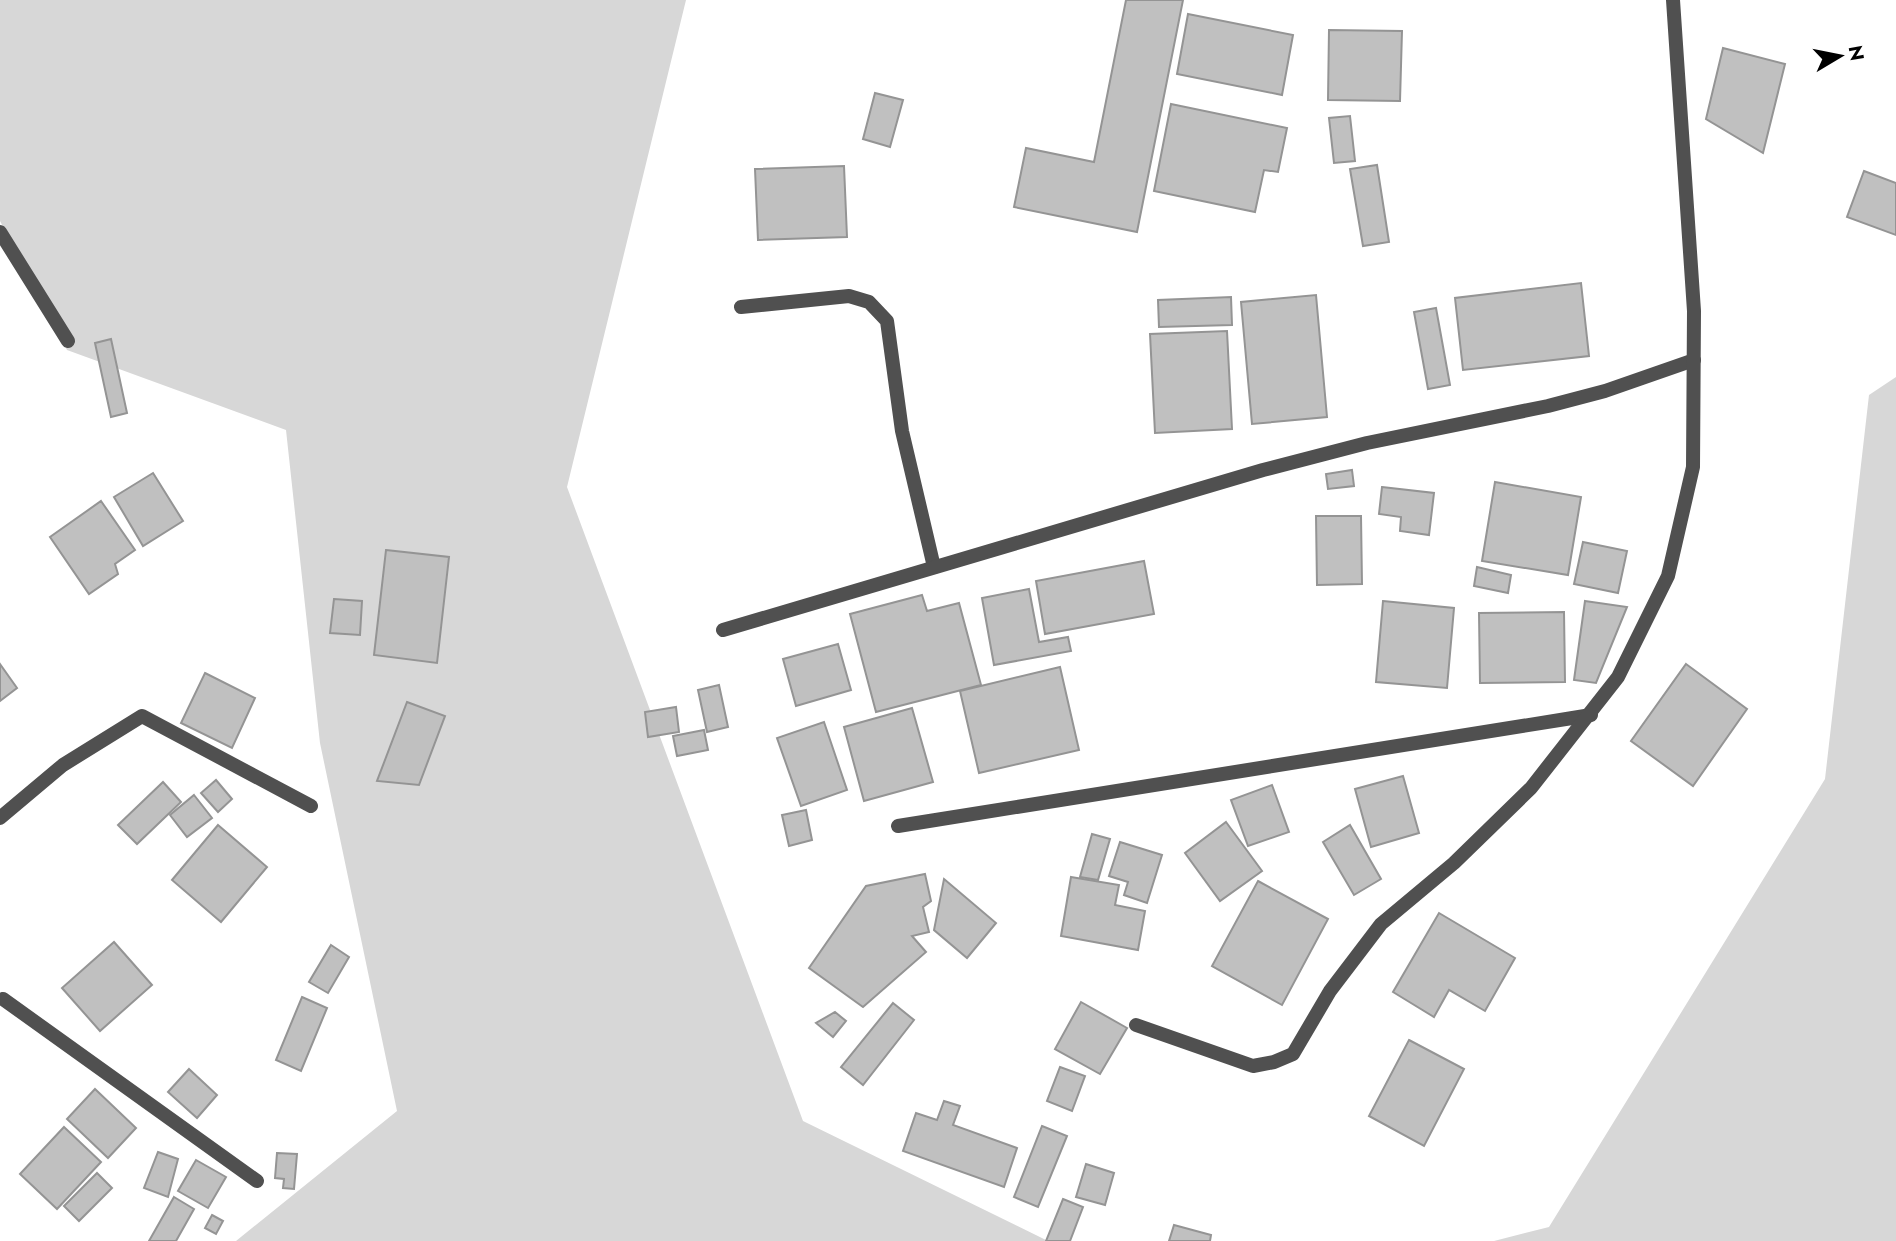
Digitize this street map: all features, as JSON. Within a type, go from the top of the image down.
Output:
[{"type":"street","points":[[1136,1026],[1253,1066],[1274,1062],[1293,1054],[1330,991],[1381,924],[1454,863],[1531,788],[1591,715],[1618,677],[1668,576],[1693,467],[1694,311],[1673,0]]},
{"type":"street","points":[[0,232],[62,327],[68,341]]},
{"type":"street","points":[[741,307],[849,296],[869,302],[887,321],[902,431],[934,567]]},
{"type":"street","points":[[723,630],[1263,470],[1367,443],[1571,400],[1694,360]]},
{"type":"street","points":[[898,826],[1591,715]]},
{"type":"street","points":[[0,818],[63,765],[142,716],[312,806]]},
{"type":"street","points":[[1,999],[257,1181]]},
{"type":"shaded area","points":[[0,0],[686,0],[567,487],[803,1121],[1048,1241],[236,1241],[397,1111],[320,743],[286,430],[67,350],[0,221]]},
{"type":"shaded area","points":[[1896,377],[1896,1241],[1494,1241],[1549,1227],[1825,779],[1869,395]]},
{"type":"building","points":[[1126,0],[1183,0],[1137,232],[1014,207],[1026,148],[1094,162]]},
{"type":"building","points":[[1188,14],[1293,35],[1282,95],[1177,74]]},
{"type":"building","points":[[1329,30],[1402,31],[1400,101],[1328,100]]},
{"type":"building","points":[[1723,48],[1785,64],[1763,153],[1706,119]]},
{"type":"building","points":[[875,93],[903,100],[890,147],[863,139]]},
{"type":"building","points":[[1171,104],[1287,128],[1278,172],[1264,170],[1255,212],[1154,191]]},
{"type":"building","points":[[1350,116],[1355,161],[1334,163],[1329,118]]},
{"type":"building","points":[[1377,165],[1389,242],[1363,246],[1350,169]]},
{"type":"building","points":[[844,166],[847,237],[758,240],[755,169]]},
{"type":"building","points":[[1864,171],[1896,183],[1896,235],[1847,217]]},
{"type":"building","points":[[1581,283],[1589,356],[1463,370],[1455,298]]},
{"type":"building","points":[[1316,295],[1327,417],[1252,424],[1241,302]]},
{"type":"building","points":[[1231,297],[1232,325],[1159,327],[1158,300]]},
{"type":"building","points":[[1436,308],[1450,385],[1428,389],[1414,312]]},
{"type":"building","points":[[1227,331],[1232,429],[1155,433],[1150,334]]},
{"type":"building","points":[[111,339],[127,413],[111,417],[95,343]]},
{"type":"building","points":[[1352,470],[1354,486],[1328,489],[1326,474]]},
{"type":"building","points":[[153,473],[183,521],[143,546],[114,497]]},
{"type":"building","points":[[1495,482],[1581,497],[1568,575],[1482,561]]},
{"type":"building","points":[[1382,487],[1434,493],[1429,535],[1400,531],[1401,517],[1379,514]]},
{"type":"building","points":[[101,501],[135,550],[115,564],[118,574],[89,594],[50,537]]},
{"type":"building","points":[[1316,516],[1361,516],[1362,584],[1317,585]]},
{"type":"building","points":[[1583,542],[1627,551],[1618,593],[1574,584]]},
{"type":"building","points":[[386,550],[449,557],[437,663],[374,655]]},
{"type":"building","points":[[1144,561],[1154,614],[1045,634],[1036,581]]},
{"type":"building","points":[[1477,567],[1511,575],[1508,593],[1474,586]]},
{"type":"building","points":[[1029,589],[1039,642],[1068,637],[1071,651],[994,665],[982,598]]},
{"type":"building","points":[[922,595],[927,611],[959,603],[981,685],[876,712],[850,614]]},
{"type":"building","points":[[334,599],[362,601],[360,635],[330,633]]},
{"type":"building","points":[[1383,601],[1454,608],[1447,688],[1376,682]]},
{"type":"building","points":[[1585,601],[1627,607],[1596,683],[1574,680]]},
{"type":"building","points":[[1564,612],[1565,682],[1480,683],[1479,613]]},
{"type":"building","points":[[838,644],[851,690],[796,706],[783,659]]},
{"type":"building","points":[[0,664],[17,688],[0,701]]},
{"type":"building","points":[[1686,664],[1747,709],[1693,786],[1631,741]]},
{"type":"building","points":[[1060,667],[1079,750],[979,773],[960,691]]},
{"type":"building","points":[[205,673],[255,698],[232,748],[181,723]]},
{"type":"building","points":[[719,685],[728,727],[707,732],[698,690]]},
{"type":"building","points":[[407,702],[445,716],[419,785],[377,781]]},
{"type":"building","points":[[676,707],[679,732],[648,737],[645,712]]},
{"type":"building","points":[[912,708],[933,782],[864,801],[844,727]]},
{"type":"building","points":[[824,722],[847,790],[801,806],[777,738]]},
{"type":"building","points":[[704,730],[708,750],[677,756],[673,736]]},
{"type":"building","points":[[1403,776],[1419,833],[1371,847],[1355,789]]},
{"type":"building","points":[[216,780],[232,799],[218,812],[201,793]]},
{"type":"building","points":[[163,782],[181,802],[137,844],[118,825]]},
{"type":"building","points":[[1272,785],[1289,832],[1248,846],[1231,800]]},
{"type":"building","points":[[194,795],[212,818],[187,837],[170,815]]},
{"type":"building","points":[[806,810],[812,840],[789,846],[782,815]]},
{"type":"building","points":[[1226,822],[1262,871],[1220,901],[1185,853]]},
{"type":"building","points":[[218,825],[267,867],[221,922],[172,880]]},
{"type":"building","points":[[1350,825],[1381,879],[1354,895],[1323,842]]},
{"type":"building","points":[[1092,834],[1110,839],[1098,880],[1080,877]]},
{"type":"building","points":[[1120,842],[1162,855],[1147,903],[1124,895],[1128,882],[1109,876]]},
{"type":"building","points":[[925,874],[931,901],[923,907],[929,932],[912,936],[926,952],[863,1007],[809,968],[866,886]]},
{"type":"building","points":[[1071,877],[1119,885],[1115,905],[1145,911],[1138,950],[1061,936]]},
{"type":"building","points":[[944,879],[996,923],[967,958],[934,930]]},
{"type":"building","points":[[1258,881],[1328,919],[1282,1005],[1212,966]]},
{"type":"building","points":[[1439,913],[1515,958],[1485,1011],[1449,990],[1434,1017],[1393,992]]},
{"type":"building","points":[[114,942],[152,985],[100,1031],[62,988]]},
{"type":"building","points":[[331,945],[349,957],[328,993],[309,982]]},
{"type":"building","points":[[302,997],[327,1008],[301,1071],[276,1060]]},
{"type":"building","points":[[1081,1002],[1127,1028],[1100,1074],[1055,1049]]},
{"type":"building","points":[[893,1003],[914,1020],[863,1085],[841,1067]]},
{"type":"building","points":[[835,1012],[846,1021],[833,1037],[816,1023]]},
{"type":"building","points":[[1409,1040],[1464,1069],[1424,1146],[1369,1116]]},
{"type":"building","points":[[1060,1067],[1085,1076],[1072,1111],[1047,1101]]},
{"type":"building","points":[[189,1069],[217,1095],[197,1118],[168,1092]]},
{"type":"building","points":[[95,1089],[136,1128],[108,1158],[67,1119]]},
{"type":"building","points":[[944,1101],[960,1106],[953,1125],[1017,1148],[1004,1187],[903,1151],[916,1113],[937,1120]]},
{"type":"building","points":[[1042,1126],[1067,1136],[1038,1207],[1014,1197]]},
{"type":"building","points":[[64,1127],[101,1162],[57,1209],[20,1174]]},
{"type":"building","points":[[158,1152],[178,1159],[168,1197],[144,1188]]},
{"type":"building","points":[[277,1153],[297,1154],[294,1189],[283,1188],[284,1179],[275,1178]]},
{"type":"building","points":[[196,1160],[226,1177],[208,1208],[178,1191]]},
{"type":"building","points":[[1086,1164],[1114,1173],[1105,1205],[1076,1197]]},
{"type":"building","points":[[97,1173],[112,1188],[79,1221],[64,1206]]},
{"type":"building","points":[[174,1197],[194,1209],[176,1241],[149,1241]]},
{"type":"building","points":[[1063,1199],[1083,1207],[1070,1241],[1046,1241]]},
{"type":"building","points":[[212,1215],[223,1221],[216,1234],[205,1228]]},
{"type":"building","points":[[1174,1225],[1211,1235],[1210,1241],[1169,1241]]}]
